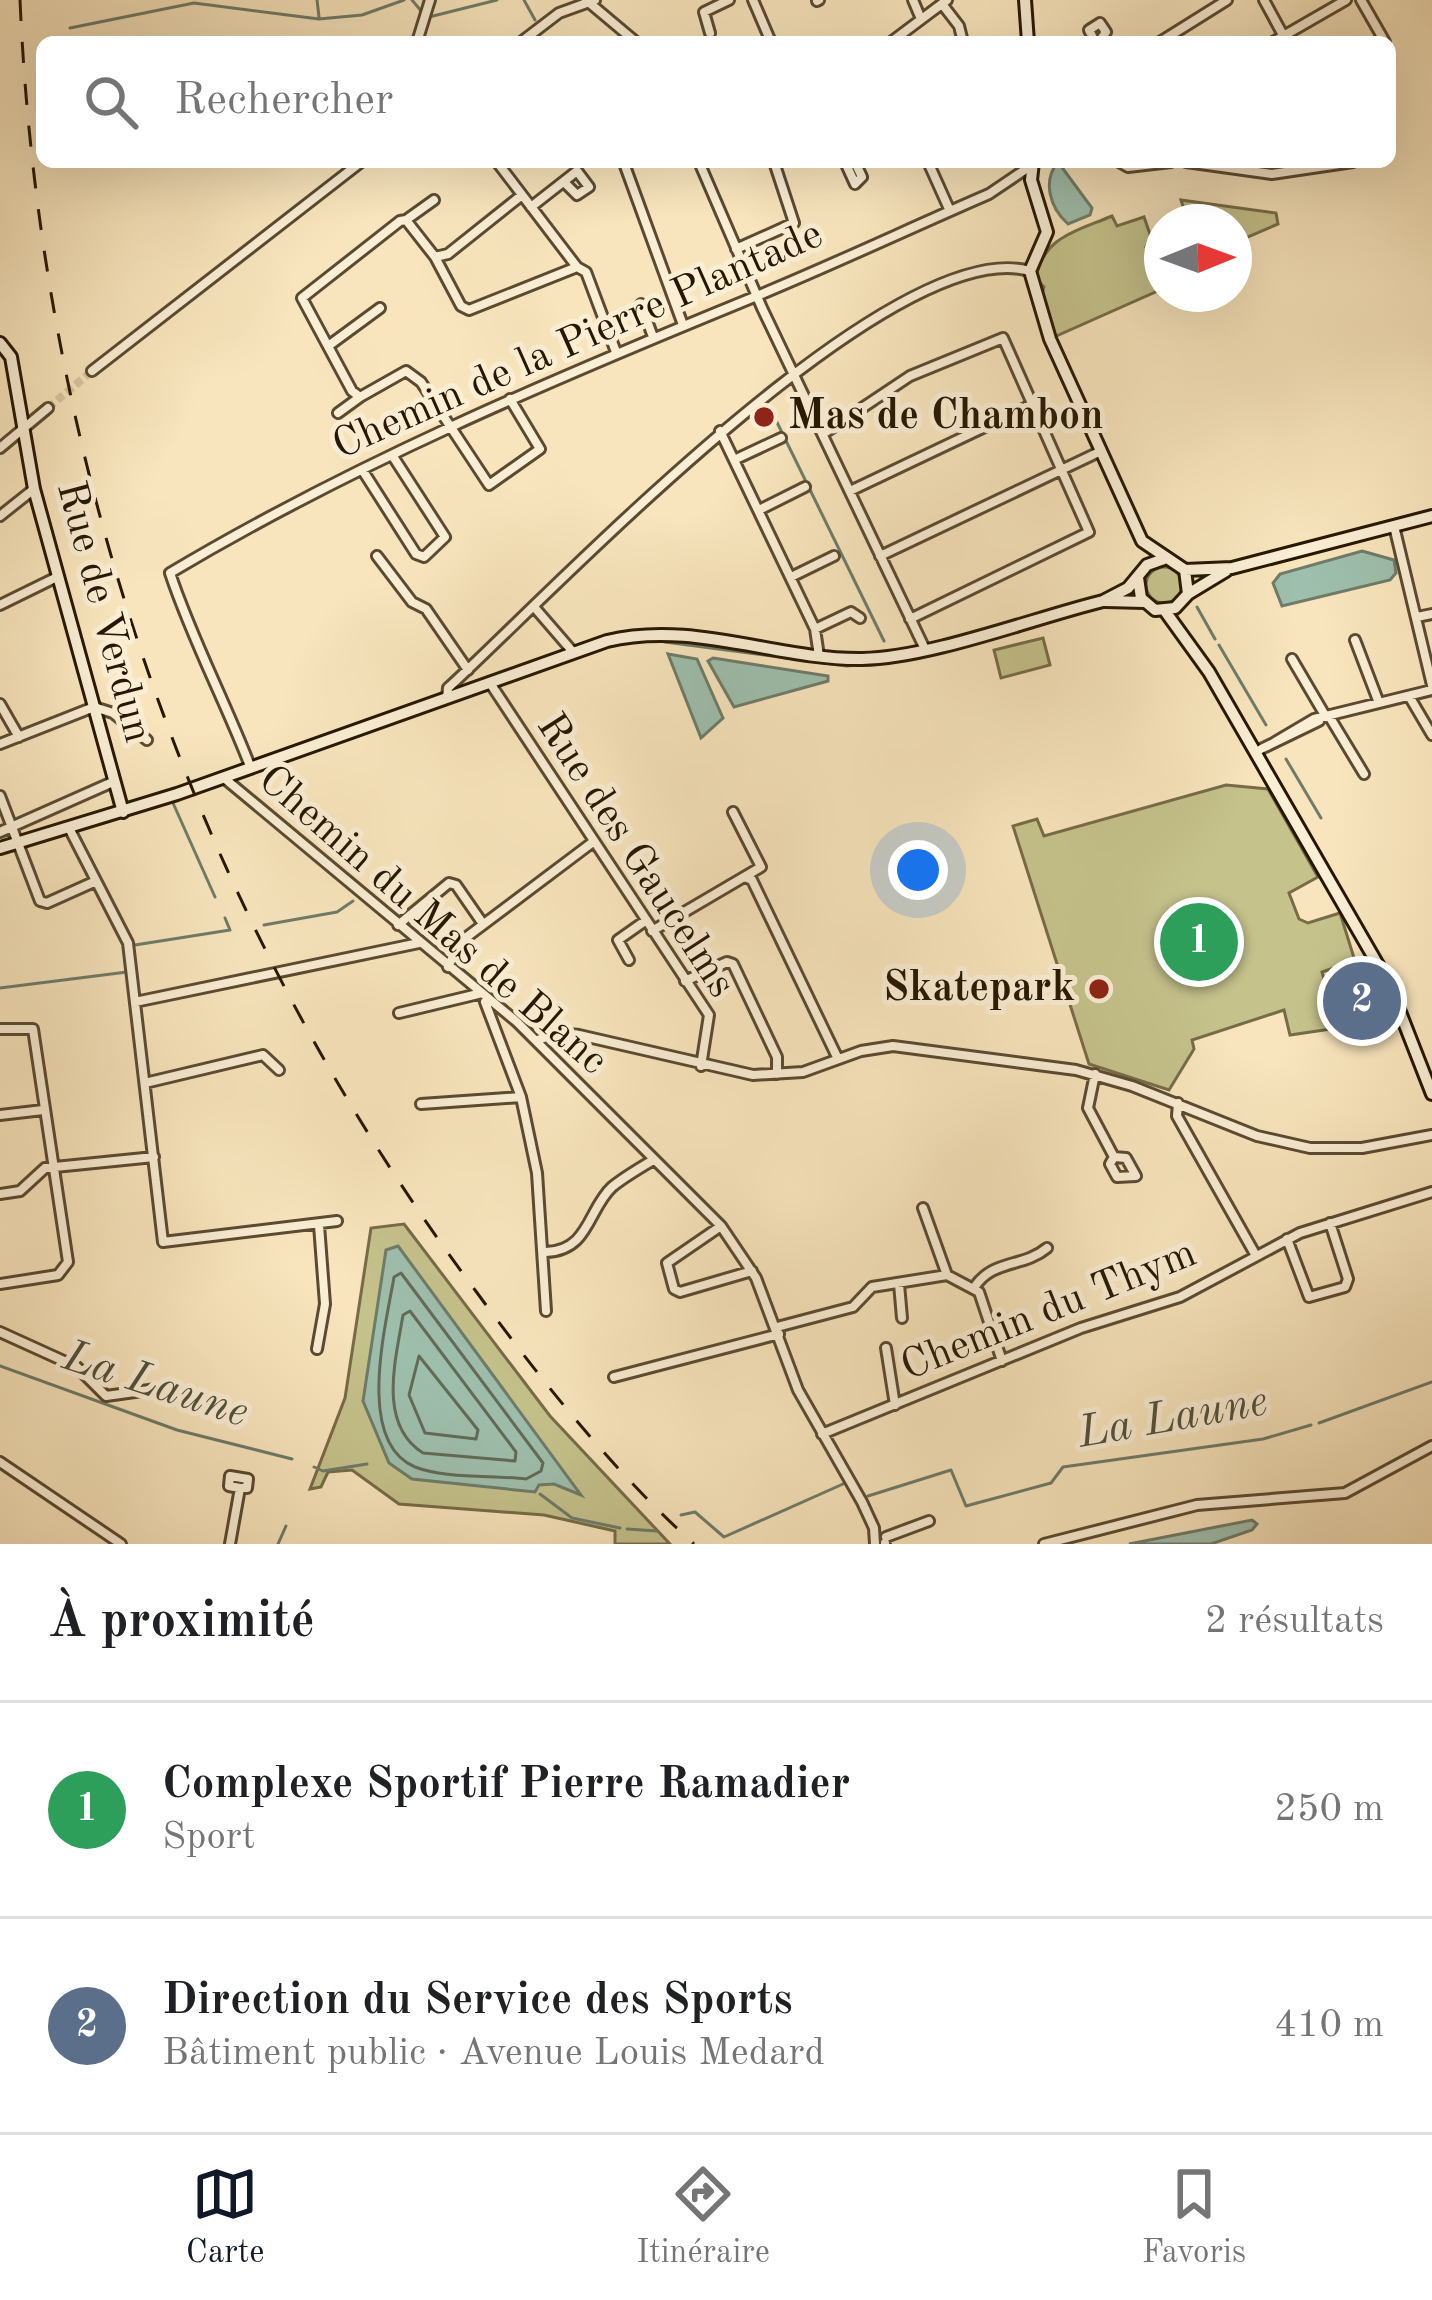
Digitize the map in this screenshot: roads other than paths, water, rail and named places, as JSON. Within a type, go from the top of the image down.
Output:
[{"type":"main road","points":[[1025,0],[1028,36]]},
{"type":"main road","points":[[1030,168],[1024,179],[1048,232],[1030,271],[1050,339],[1142,541],[1185,570],[1232,568],[1432,516]]},
{"type":"main road","name":"Rue de Verdun","points":[[0,343],[11,357],[34,489],[123,812]]},
{"type":"main road","points":[[1142,541],[1144,602]]},
{"type":"main road","points":[[1103,601],[1164,559]]},
{"type":"main road","points":[[1165,611],[1232,568]]},
{"type":"main road","points":[[1185,570],[1187,628],[1394,978],[1432,1078]]},
{"type":"main road","points":[[0,848],[197,787],[573,652],[646,634],[871,659],[1103,601],[1144,602],[1165,611],[1221,691],[1384,975],[1432,1094]]},
{"type":"street","points":[[419,36],[430,0]]},
{"type":"street","points":[[710,33],[704,12],[729,0]]},
{"type":"street","points":[[753,0],[768,36]]},
{"type":"street","points":[[913,0],[921,19]]},
{"type":"street","points":[[1170,36],[1227,0]]},
{"type":"street","points":[[1264,0],[1283,36],[1346,0]]},
{"type":"street","points":[[1361,0],[1382,36]]},
{"type":"street","points":[[529,36],[559,13],[591,2],[629,36]]},
{"type":"street","points":[[899,36],[945,2],[962,36]]},
{"type":"street","points":[[92,371],[353,168]]},
{"type":"street","points":[[502,168],[586,272],[616,352]]},
{"type":"street","points":[[626,168],[683,325]]},
{"type":"street","points":[[702,168],[756,296],[924,647]]},
{"type":"street","points":[[736,249],[794,223],[776,168]]},
{"type":"street","points":[[848,168],[855,184],[862,177],[858,168]]},
{"type":"street","points":[[931,168],[950,211]]},
{"type":"street","points":[[1229,168],[1272,174],[1312,168]]},
{"type":"street","name":"Chemin de la Pierre Plantade","points":[[250,766],[197,631],[174,594],[170,573],[300,498],[510,399],[1024,179]]},
{"type":"street","points":[[531,207],[564,182]]},
{"type":"street","points":[[435,256],[448,254],[522,195]]},
{"type":"street","points":[[360,397],[332,355],[332,344],[304,306],[304,292],[434,200]]},
{"type":"street","points":[[406,220],[435,256],[460,306],[469,310],[578,267]]},
{"type":"street","points":[[447,698],[448,688],[721,431],[794,373],[885,312],[993,266],[1030,271]]},
{"type":"street","points":[[640,304],[653,337]]},
{"type":"street","points":[[332,344],[380,308]]},
{"type":"street","points":[[824,434],[910,376],[1000,338],[1089,532],[910,619]]},
{"type":"street","points":[[338,413],[406,370],[421,382],[484,482],[494,484],[540,449],[510,399]]},
{"type":"street","points":[[850,491],[1031,405]]},
{"type":"street","points":[[0,448],[48,408]]},
{"type":"street","points":[[721,431],[815,629],[819,656]]},
{"type":"street","points":[[734,460],[781,438]]},
{"type":"street","points":[[880,556],[1099,452]]},
{"type":"street","points":[[363,471],[416,554],[424,557],[445,543],[445,537],[393,458]]},
{"type":"street","points":[[759,510],[805,487]]},
{"type":"street","points":[[0,516],[34,489]]},
{"type":"street","points":[[1261,749],[1324,718],[1432,688],[1394,526]]},
{"type":"street","points":[[377,556],[412,602],[426,609],[468,670]]},
{"type":"street","points":[[791,577],[834,556]]},
{"type":"street","points":[[0,605],[57,577]]},
{"type":"street","points":[[535,607],[573,652]]},
{"type":"street","points":[[815,629],[851,612],[860,618]]},
{"type":"street","points":[[1417,617],[1432,614]]},
{"type":"street","points":[[1355,640],[1379,703]]},
{"type":"street","points":[[1292,659],[1324,718],[1364,774]]},
{"type":"street","name":"Rue des Gaucelms","points":[[490,683],[710,1019],[700,1066]]},
{"type":"street","points":[[1409,696],[1432,735]]},
{"type":"street","points":[[0,704],[19,737]]},
{"type":"street","points":[[0,744],[94,707],[113,713],[147,740]]},
{"type":"street","name":"Chemin du Mas de Blanc","points":[[224,776],[230,787],[537,1040],[721,1226],[752,1271],[821,1434],[879,1539]]},
{"type":"street","points":[[0,832],[115,781]]},
{"type":"street","points":[[0,796],[44,904],[96,881]]},
{"type":"street","points":[[652,932],[761,866],[733,812]]},
{"type":"street","points":[[69,828],[128,943],[166,1244],[337,1221]]},
{"type":"street","points":[[448,967],[460,943],[593,842]]},
{"type":"street","points":[[745,877],[752,880],[838,1059]]},
{"type":"street","points":[[398,926],[449,883],[456,884],[483,924]]},
{"type":"street","points":[[629,960],[618,940],[645,921]]},
{"type":"street","points":[[135,1002],[419,943]]},
{"type":"street","points":[[685,981],[727,962],[733,964],[777,1057],[777,1075]]},
{"type":"street","points":[[398,1013],[482,998],[521,1097],[546,1252],[546,1311]]},
{"type":"street","points":[[0,1029],[32,1029],[67,1265],[58,1275],[0,1284]]},
{"type":"street","points":[[537,1040],[561,1033],[579,1035],[700,1066],[777,1075],[877,1047],[911,1047],[1095,1073],[1257,1136],[1310,1148],[1362,1148],[1430,1133]]},
{"type":"street","points":[[145,1083],[263,1054],[279,1070]]},
{"type":"street","points":[[1095,1073],[1088,1108],[1114,1156]]},
{"type":"street","points":[[421,1105],[521,1097]]},
{"type":"street","points":[[1178,1103],[1178,1116],[1255,1254]]},
{"type":"street","points":[[0,1115],[43,1110]]},
{"type":"street","points":[[0,1193],[20,1191],[45,1168],[154,1157]]},
{"type":"street","points":[[546,1252],[557,1252],[589,1230],[608,1190],[653,1160]]},
{"type":"street","name":"Chemin du Thym","points":[[821,1434],[1081,1328],[1180,1297],[1287,1239],[1432,1192]]},
{"type":"street","points":[[923,1208],[947,1276]]},
{"type":"street","points":[[1287,1239],[1310,1297],[1346,1287],[1348,1279],[1330,1223]]},
{"type":"street","points":[[317,1349],[325,1304],[319,1226]]},
{"type":"street","points":[[721,1226],[667,1263],[673,1294],[752,1271]]},
{"type":"street","points":[[974,1288],[997,1265],[1037,1256],[1047,1248]]},
{"type":"street","points":[[614,1377],[832,1315],[853,1307],[872,1287],[947,1276],[974,1288],[1002,1361]]},
{"type":"street","points":[[899,1284],[902,1318]]},
{"type":"street","points":[[0,1332],[76,1367],[106,1396],[171,1387]]},
{"type":"street","points":[[886,1348],[895,1405]]},
{"type":"street","points":[[1044,1544],[1197,1505],[1345,1493],[1432,1446]]},
{"type":"street","points":[[0,1462],[121,1544]]},
{"type":"street","points":[[230,1544],[240,1488]]},
{"type":"street","points":[[879,1539],[928,1521]]},
{"type":"water","points":[[1062,168],[1092,208],[1090,215],[1068,224],[1050,194],[1053,169]]},
{"type":"water","points":[[1362,551],[1394,560],[1396,573],[1390,580],[1282,606],[1273,583],[1280,574]]},
{"type":"water","points":[[668,654],[697,659],[723,718],[701,738]]},
{"type":"water","points":[[708,661],[828,676],[828,681],[734,707]]},
{"type":"water","points":[[398,1246],[581,1495],[554,1484],[539,1485],[535,1492],[412,1479],[389,1463],[363,1401],[386,1250]]},
{"type":"water","points":[[1252,1520],[1257,1524],[1252,1530],[1211,1544],[1129,1544]]},
{"type":"waterway","points":[[317,0],[319,17]]},
{"type":"waterway","points":[[70,28],[194,3],[319,19],[362,15],[404,0]]},
{"type":"waterway","points":[[412,0],[422,12]]},
{"type":"waterway","points":[[429,17],[497,0]]},
{"type":"waterway","points":[[524,0],[535,20]]},
{"type":"waterway","points":[[769,406],[884,641]]},
{"type":"waterway","points":[[1197,607],[1215,639]]},
{"type":"waterway","points":[[665,642],[847,666],[896,661]]},
{"type":"waterway","points":[[1219,645],[1266,725]]},
{"type":"waterway","points":[[1286,759],[1321,818]]},
{"type":"waterway","points":[[173,803],[215,897]]},
{"type":"waterway","points":[[264,925],[337,912],[353,901]]},
{"type":"waterway","points":[[135,945],[230,930],[225,918]]},
{"type":"waterway","points":[[0,988],[127,972]]},
{"type":"waterway","name":"La Laune","points":[[0,1366],[177,1430],[292,1459]]},
{"type":"waterway","name":"La Laune","points":[[1319,1423],[1432,1382]]},
{"type":"waterway","name":"La Laune","points":[[868,1496],[951,1470],[966,1506],[1051,1483],[1063,1467],[1263,1439],[1311,1425]]},
{"type":"waterway","name":"La Laune","points":[[314,1467],[323,1471],[367,1464]]},
{"type":"waterway","name":"La Laune","points":[[681,1515],[695,1512],[724,1537],[843,1484]]},
{"type":"waterway","name":"La Laune","points":[[540,1494],[572,1518],[620,1528]]},
{"type":"waterway","points":[[278,1544],[286,1526]]},
{"type":"waterway","name":"La Laune","points":[[627,1529],[657,1531]]},
{"type":"tunnel","points":[[48,408],[92,371]]},
{"type":"railway","points":[[20,0],[34,174],[60,345],[99,514],[151,680],[214,841],[289,996],[376,1147],[551,1390],[634,1485],[694,1544]]},
{"type":"place","name":"Mas de Chambon","points":[[764,417]]},
{"type":"place","name":"Complexe Sportif Pierre Ramadier","points":[[1199,942]]},
{"type":"place","name":"Skatepark","points":[[1099,989]]},
{"type":"place","name":"Direction du Service des Sports","points":[[1362,1001]]}]
